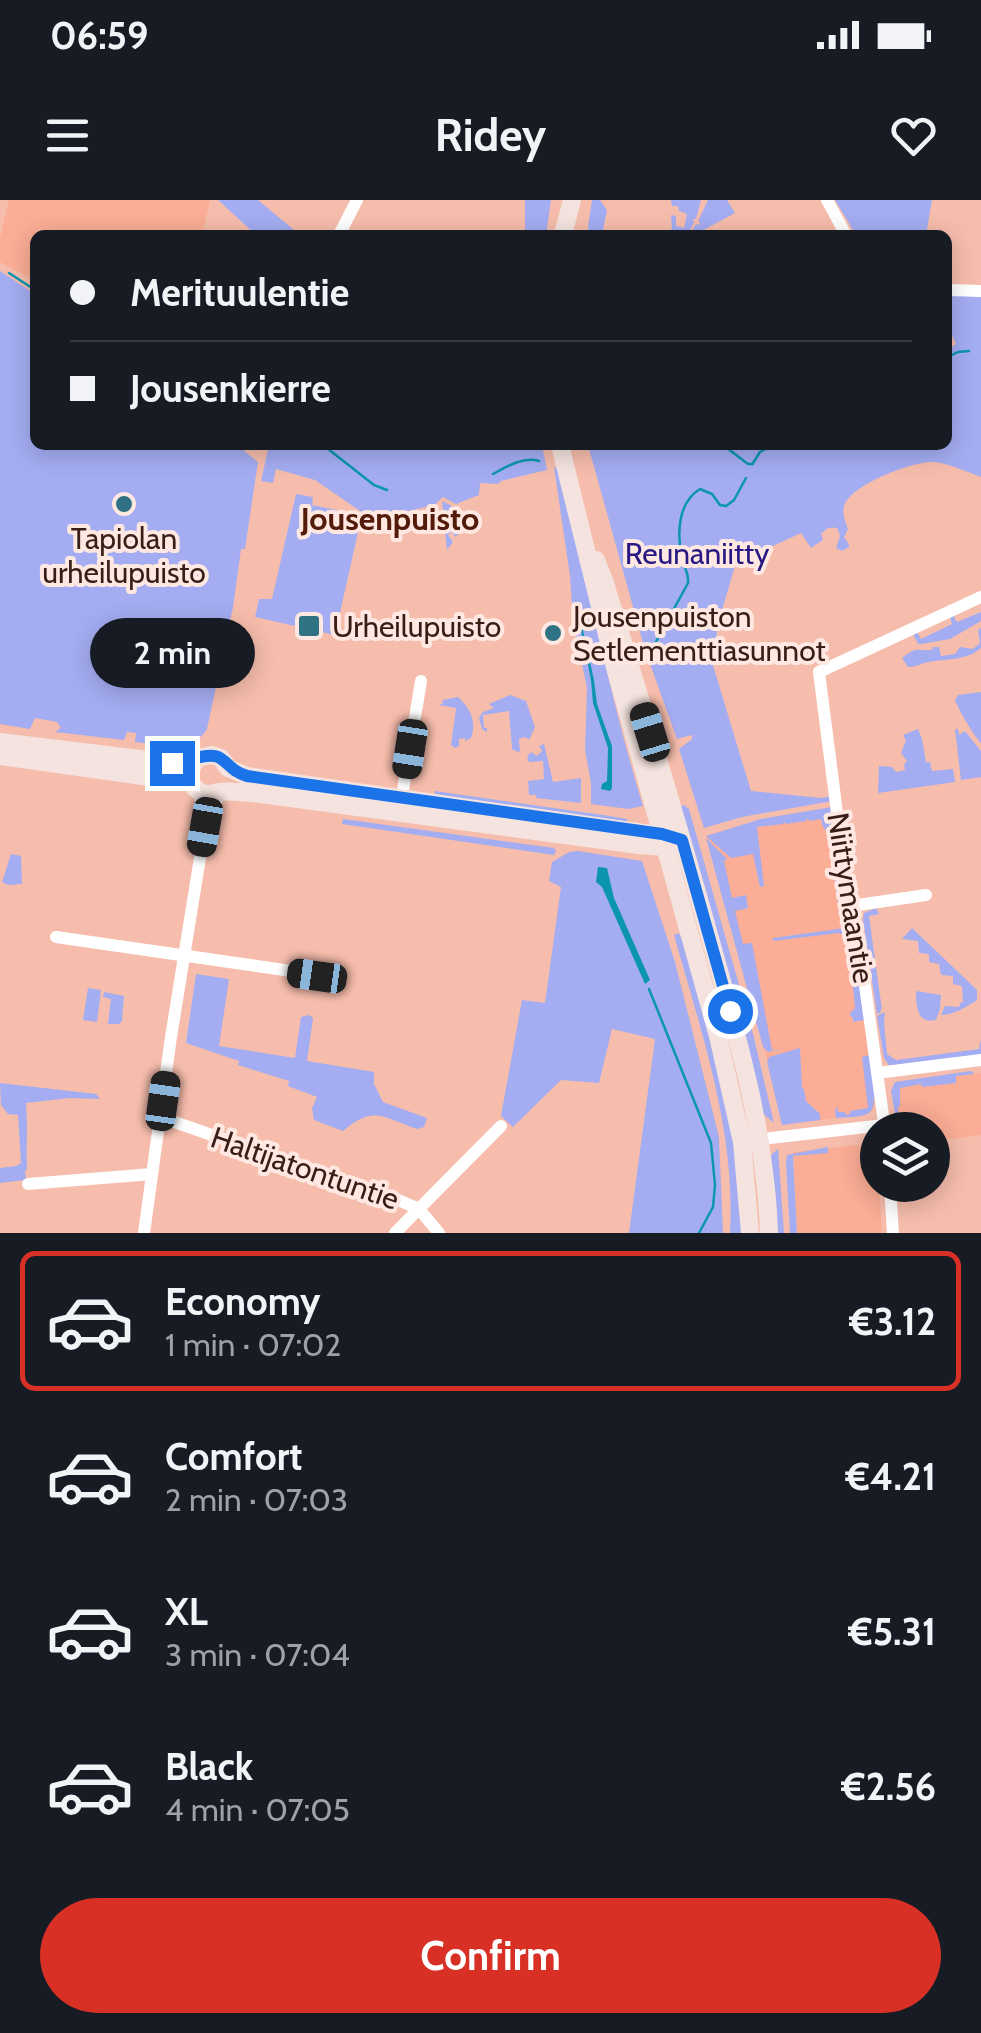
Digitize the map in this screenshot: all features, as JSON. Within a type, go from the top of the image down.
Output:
[{"type":"main road","points":[[564,230],[572,200]]},
{"type":"main road","points":[[561,450],[611,654],[741,1050],[751,1141],[768,1233]]},
{"type":"main road","points":[[0,742],[172,763],[212,755],[247,776],[400,806]]},
{"type":"main road","points":[[0,756],[207,790],[400,806],[670,840]]},
{"type":"main road","points":[[196,760],[190,770],[207,790]]},
{"type":"main road","points":[[207,790],[228,781],[228,768]]},
{"type":"main road","points":[[750,1233],[751,1141]]},
{"type":"street","points":[[342,230],[357,200]]},
{"type":"street","points":[[826,200],[843,230]]},
{"type":"street","points":[[952,290],[981,291]]},
{"type":"street","name":"Niittymaantie","points":[[883,1112],[819,672],[981,597]]},
{"type":"street","points":[[400,806],[421,681]]},
{"type":"street","points":[[144,1233],[205,827],[202,816],[207,790]]},
{"type":"street","points":[[851,906],[926,895]]},
{"type":"street","points":[[56,937],[333,977]]},
{"type":"street","points":[[877,1073],[981,1060]]},
{"type":"street","name":"Haltijatontuntie","points":[[160,1117],[396,1199],[419,1209],[439,1233]]},
{"type":"street","points":[[395,1233],[501,1126]]},
{"type":"street","name":"Niittymaantie","points":[[751,1141],[860,1130]]},
{"type":"street","points":[[28,1184],[152,1174]]},
{"type":"street","points":[[891,1202],[893,1233]]},
{"type":"shaded area","points":[[9,200],[210,200],[203,230],[30,230],[30,278],[0,262],[0,238]]},
{"type":"shaded area","points":[[580,625],[597,704],[612,746],[610,791],[601,789],[607,781],[608,748],[593,703]]},
{"type":"shaded area","points":[[832,807],[875,1101],[870,1112],[782,1125],[742,948],[706,836],[761,820]]},
{"type":"shaded area","points":[[598,867],[607,868],[614,898],[650,980],[645,984],[602,887],[596,882]]},
{"type":"shaded area","points":[[981,1073],[981,1135],[950,1139],[950,1112],[895,1112],[894,1096],[905,1082]]},
{"type":"shaded area","points":[[860,1145],[860,1202],[880,1202],[882,1233],[797,1233],[793,1152]]},
{"type":"green space","points":[[218,200],[258,200],[294,230],[251,230]]},
{"type":"green space","points":[[525,200],[551,200],[547,230],[525,230]]},
{"type":"green space","points":[[592,200],[600,200],[607,210],[603,230],[588,227]]},
{"type":"green space","points":[[671,200],[701,200],[690,230],[671,230],[671,215],[676,216],[676,226],[684,228],[687,214],[672,206]]},
{"type":"green space","points":[[708,200],[727,200],[735,213],[704,230],[693,230]]},
{"type":"green space","points":[[835,200],[932,200],[927,230],[853,230]]},
{"type":"green space","name":"Tapiolan urheilupuisto","points":[[0,271],[30,291],[30,450],[243,450],[258,462],[233,607],[207,729],[200,737],[184,745],[165,746],[135,742],[136,733],[127,732],[124,740],[55,732],[61,728],[57,722],[35,718],[30,729],[0,724]]},
{"type":"green space","name":"Reunaniitty","points":[[952,294],[981,296],[981,477],[952,466],[925,462],[870,482],[844,506],[848,529],[844,537],[849,547],[842,551],[836,548],[840,536],[838,529],[831,528],[811,548],[801,533],[736,563],[719,620],[712,662],[751,791],[832,796],[832,801],[704,828],[679,749],[692,735],[677,739],[645,650],[589,450],[952,450],[952,347],[956,344],[952,336]]},
{"type":"green space","name":"Jousenpuisto","points":[[268,450],[543,450],[547,470],[498,484],[480,483],[479,495],[456,504],[443,497],[434,505],[380,518],[363,513],[315,480],[276,469],[273,483],[261,481]]},
{"type":"green space","points":[[554,467],[643,806],[628,809],[591,804],[585,750],[587,688],[573,621]]},
{"type":"green space","points":[[296,494],[313,497],[312,505],[346,512],[344,524],[359,528],[335,635],[255,617],[259,599],[272,599]]},
{"type":"green space","points":[[442,501],[456,508],[463,527],[456,537],[451,532],[448,535],[453,542],[447,550]]},
{"type":"green space","points":[[981,612],[981,621],[950,639],[918,644],[913,634],[917,632],[921,639],[952,624],[953,615],[957,622]]},
{"type":"green space","points":[[981,628],[981,648],[968,656],[908,667],[902,658],[914,650],[933,647],[939,647],[941,656],[955,654],[960,647],[973,649],[980,643]]},
{"type":"green space","points":[[981,692],[981,743],[955,700],[958,695]]},
{"type":"green space","points":[[510,695],[526,701],[535,727],[529,740],[519,739],[518,752],[512,749],[509,711],[483,715],[487,732],[482,729],[479,718],[483,712],[494,708],[489,704]]},
{"type":"green space","points":[[458,697],[469,710],[473,726],[471,738],[459,739],[455,748],[451,745],[456,708],[438,705]]},
{"type":"green space","points":[[918,729],[932,771],[953,769],[955,782],[878,793],[879,766],[892,767],[896,772],[905,770],[907,761],[901,753],[906,740],[903,735]]},
{"type":"green space","points":[[955,729],[959,735],[965,731],[981,751],[981,777],[961,780]]},
{"type":"green space","points":[[544,744],[553,782],[581,778],[581,803],[529,795],[528,781],[544,779],[543,761],[529,762],[527,757],[531,752],[537,756],[542,751],[539,746]]},
{"type":"green space","points":[[435,791],[610,816],[627,819],[628,825],[434,800]]},
{"type":"green space","points":[[684,805],[689,809],[753,1034],[774,1123],[762,1113],[678,807]]},
{"type":"green space","points":[[832,807],[849,914],[840,915],[828,832],[821,819],[757,827],[764,886],[760,887],[753,854],[731,858],[706,836],[761,819]]},
{"type":"green space","points":[[343,819],[556,851],[554,855],[342,824]]},
{"type":"green space","points":[[706,838],[727,859],[724,861],[732,898],[746,895],[748,908],[735,911],[743,944],[752,943],[772,1050],[780,1049],[768,1052],[763,1047]]},
{"type":"green space","points":[[578,851],[642,861],[675,962],[719,1137],[723,1233],[629,1233],[655,1039],[612,1029],[599,1083],[561,1080],[513,1127],[501,1116],[522,1000],[545,1003],[561,887],[549,881],[552,862]]},
{"type":"green space","points":[[11,854],[21,856],[22,884],[2,882]]},
{"type":"green space","points":[[876,908],[879,914],[869,916],[882,1010],[877,1014],[863,920],[864,913]]},
{"type":"green space","points":[[852,927],[865,1020],[853,1022],[849,1014],[855,1008],[847,945],[853,942],[849,936],[838,933],[773,941]]},
{"type":"green space","points":[[912,928],[977,990],[977,1000],[941,1015],[945,1006],[959,1007],[963,1002],[962,986],[953,984],[953,976],[941,975],[939,964],[929,962],[929,954],[919,953],[918,941],[902,939]]},
{"type":"green space","points":[[679,933],[687,950],[735,1139],[745,1233],[730,1233],[728,1157],[722,1119],[674,935]]},
{"type":"green space","points":[[196,974],[229,979],[219,1046],[295,1058],[301,1017],[309,1015],[313,1018],[307,1061],[374,1072],[374,1084],[383,1102],[427,1118],[424,1127],[417,1129],[371,1116],[343,1131],[314,1120],[312,1108],[317,1097],[288,1086],[289,1081],[186,1043]]},
{"type":"green space","points":[[88,988],[101,990],[97,1022],[83,1020]]},
{"type":"green space","points":[[916,991],[941,995],[936,1020],[921,1017]]},
{"type":"green space","points":[[104,992],[124,996],[119,1024],[108,1024],[111,999],[103,997]]},
{"type":"green space","points":[[885,1012],[887,1054],[896,1060],[979,1049],[981,1039],[981,1055],[890,1067],[884,1058],[877,1016]]},
{"type":"green space","points":[[800,1048],[802,1088],[820,1120],[782,1125],[767,1062],[769,1057]]},
{"type":"green space","points":[[869,1055],[874,1086],[872,1109],[860,1112],[860,1116],[836,1118],[837,1106],[838,1112],[846,1115],[868,1108],[862,1057]]},
{"type":"green space","points":[[971,1071],[974,1074],[956,1076],[956,1083],[900,1088],[898,1112],[895,1112],[891,1091],[895,1082]]},
{"type":"green space","points":[[0,1083],[96,1094],[100,1099],[26,1103],[26,1180],[0,1183],[0,1168],[21,1163],[18,1115],[8,1114],[1,1105]]},
{"type":"green space","points":[[828,1147],[828,1153],[793,1156],[797,1233],[790,1233],[787,1155]]},
{"type":"green space","points":[[778,1149],[784,1233],[774,1233],[769,1162]]},
{"type":"waterway","points":[[9,273],[30,287]]},
{"type":"waterway","points":[[952,355],[969,351]]},
{"type":"waterway","points":[[329,450],[374,485],[387,490]]},
{"type":"waterway","points":[[730,450],[753,464]]},
{"type":"waterway","points":[[753,463],[764,450]]},
{"type":"waterway","points":[[493,474],[521,461],[539,461]]},
{"type":"waterway","points":[[651,651],[688,583],[679,540],[687,502],[700,489],[726,506],[734,500],[746,478]]},
{"type":"waterway","points":[[649,989],[711,1143],[713,1207],[699,1233]]},
{"type":"place","name":"Tapiolan urheilupuisto","points":[[124,504]]},
{"type":"place","name":"Urheilupuisto","points":[[309,626]]},
{"type":"place","name":"Jousenpuiston Setlementtiasunnot","points":[[553,633]]},
{"type":"district","name":"Jousenpuisto","points":[[390,518]]},
{"type":"route","points":[[172,763],[212,755],[247,776],[662,834],[682,840],[730,1011]]}]
